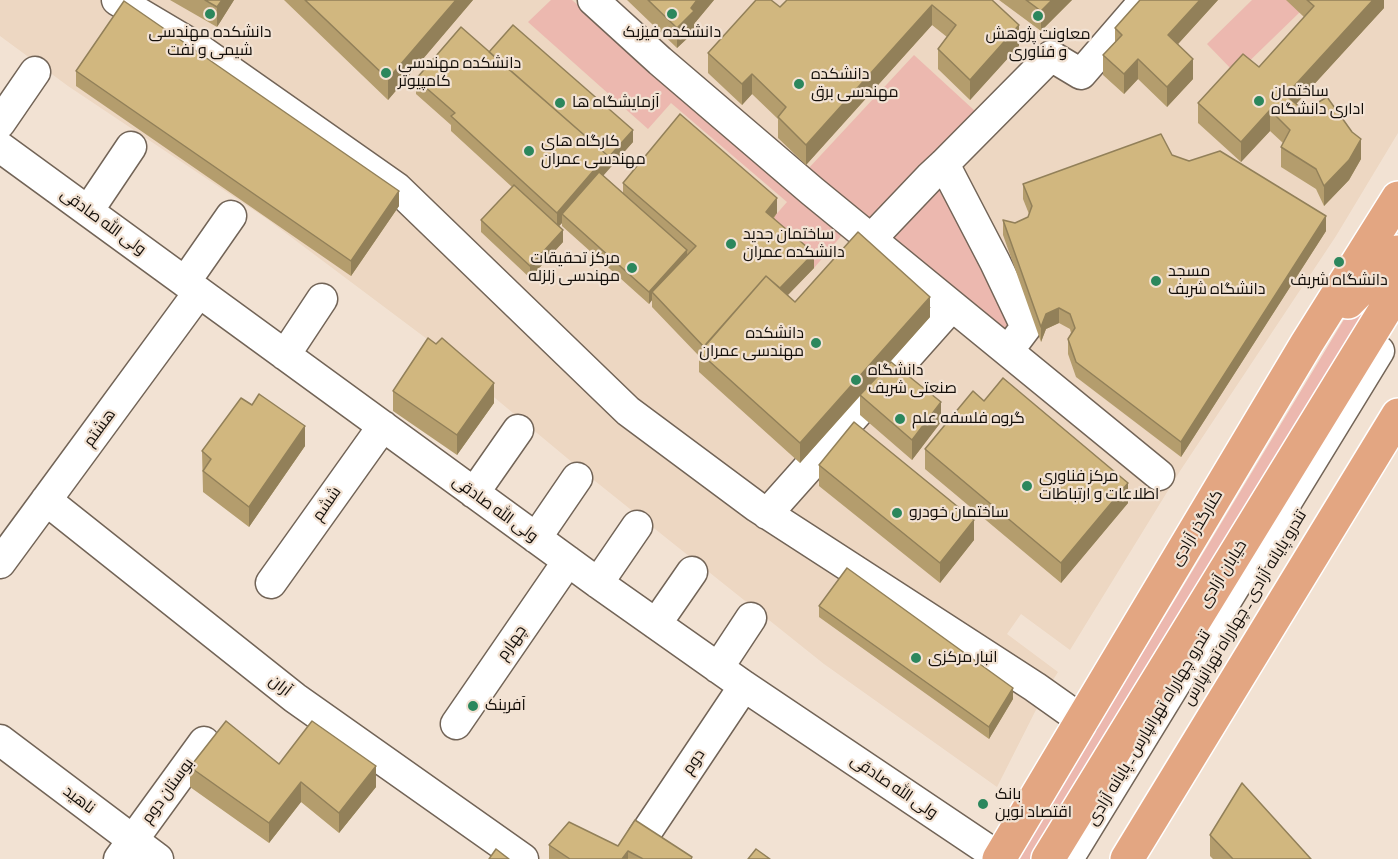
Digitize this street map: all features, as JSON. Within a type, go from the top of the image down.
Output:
[{"type":"main road","name":"کنارگذر آزادی","points":[[999,858],[1307,343],[1398,198]]},
{"type":"main road","points":[[1307,343],[1398,252]]},
{"type":"main road","name":"خیابان آزادی","points":[[1048,859],[1398,288]]},
{"type":"main road","points":[[1127,859],[1398,415]]},
{"type":"street","points":[[117,0],[196,46],[397,188],[628,411],[767,514],[1035,687],[1083,721]]},
{"type":"street","points":[[593,0],[660,61],[812,191],[1159,474]]},
{"type":"street","points":[[871,239],[1051,56],[1081,74],[1145,0]]},
{"type":"street","points":[[0,123],[35,72]]},
{"type":"street","points":[[88,211],[131,147]]},
{"type":"street","name":"ولی الله صادقی","points":[[3,155],[88,211],[285,355],[383,417],[474,493],[718,668],[999,858]]},
{"type":"street","points":[[944,164],[1026,327],[1008,351]]},
{"type":"street","name":"هشتم","points":[[0,563],[192,287],[231,216]]},
{"type":"street","points":[[285,355],[322,299]]},
{"type":"street","points":[[767,514],[952,306]]},
{"type":"street","name":"تندرو چهارراه تهرانپارس ـ پایانه آزادی","points":[[1068,859],[1398,320]]},
{"type":"street","name":"تندرو پایانه آزادی ـ چهارراه تهرانپارس","points":[[1092,859],[1398,357]]},
{"type":"street","name":"ششم","points":[[271,583],[383,417]]},
{"type":"street","points":[[474,493],[518,430]]},
{"type":"street","points":[[536,538],[577,478]]},
{"type":"street","name":"آران","points":[[46,500],[295,698],[523,859]]},
{"type":"street","points":[[598,583],[637,526]]},
{"type":"street","name":"چهارم","points":[[456,724],[568,561]]},
{"type":"street","points":[[657,624],[692,572]]},
{"type":"street","points":[[718,668],[751,618]]},
{"type":"street","name":"دوم","points":[[643,837],[744,686]]},
{"type":"street","name":"ناهید","points":[[0,740],[126,849],[158,859]]},
{"type":"street","name":"بوستان دوم","points":[[126,849],[204,742]]},
{"type":"shaded area","name":"دانشگاه صنعتی شریف","points":[[0,0],[1398,0],[1398,133],[1336,236],[1180,471],[1070,650],[1021,614],[1007,634],[1058,672],[1044,694],[997,787],[824,664],[585,473],[447,358],[435,345],[267,219],[68,86],[0,36]]},
{"type":"shaded area","points":[[551,0],[572,0],[842,235],[814,268],[766,226],[787,202],[671,103],[648,129],[528,22]]},
{"type":"shaded area","points":[[1252,0],[1291,0],[1301,11],[1236,74],[1207,44]]},
{"type":"shaded area","points":[[914,55],[975,111],[867,227],[807,170]]},
{"type":"shaded area","points":[[942,176],[1012,324],[1002,337],[882,238]]},
{"type":"shaded area","points":[[1398,262],[1032,859],[1016,859],[1352,306]]},
{"type":"building","points":[[205,0],[222,0],[217,7]]},
{"type":"building","name":"دانشکده مهندسی کامپیوتر","points":[[305,0],[456,0],[388,79]]},
{"type":"building","points":[[648,0],[697,0],[691,8],[694,11],[677,28]]},
{"type":"building","name":"دانشکده مهندسی برق","points":[[756,0],[771,0],[780,7],[787,0],[992,0],[1019,25],[970,80],[938,49],[956,25],[932,5],[806,145],[778,117],[786,107],[752,74],[742,84],[708,53]]},
{"type":"building","points":[[1026,0],[1052,0],[1041,11]]},
{"type":"building","points":[[1140,0],[1200,0],[1168,35],[1193,59],[1167,87],[1138,59],[1124,74],[1103,55],[1122,35],[1115,28]]},
{"type":"building","name":"ساختمان اداری دانشگاه","points":[[1307,0],[1373,0],[1286,95],[1304,111],[1327,97],[1352,132],[1361,139],[1349,160],[1324,186],[1316,169],[1281,147],[1290,130],[1270,110],[1241,142],[1198,103],[1243,54],[1259,67],[1314,6]]},
{"type":"building","points":[[124,1],[399,191],[351,261],[76,71]]},
{"type":"building","name":"آزمایشگاه ها","points":[[513,25],[633,130],[607,159],[607,155],[489,52]]},
{"type":"building","name":"کارگاه های مهندسی عمران","points":[[461,27],[607,155],[557,213],[451,116],[455,113],[416,79]]},
{"type":"building","name":"ساختمان جدید دانشکده عمران","points":[[680,114],[777,198],[766,212],[814,253],[780,288],[766,276],[704,347],[652,292],[696,246],[623,183]]},
{"type":"building","name":"مسجد دانشگاه شریف","points":[[1161,134],[1172,155],[1189,161],[1220,151],[1326,216],[1181,442],[1076,362],[1068,339],[1075,328],[1070,314],[1059,308],[1046,314],[1041,327],[1003,220],[1015,223],[1028,217],[1032,206],[1023,184]]},
{"type":"building","points":[[599,172],[687,250],[649,292],[562,214]]},
{"type":"building","points":[[514,185],[563,230],[530,266],[481,220]]},
{"type":"building","name":"دانشکده مهندسی عمران","points":[[858,232],[930,297],[800,443],[699,352],[766,276],[795,302]]},
{"type":"building","points":[[428,338],[436,344],[442,338],[494,383],[457,435],[393,391]]},
{"type":"building","points":[[891,362],[941,402],[912,440],[860,395]]},
{"type":"building","name":"مرکز فناوری اطلاعات و ارتباطات","points":[[1003,378],[1128,483],[1061,563],[925,449],[973,391],[984,401]]},
{"type":"building","points":[[259,394],[305,426],[249,507],[203,471],[211,459],[202,451],[241,398],[252,405]]},
{"type":"building","name":"ساختمان خودرو","points":[[854,422],[974,520],[940,563],[819,465]]},
{"type":"building","name":"انبار مرکزی","points":[[847,568],[1013,688],[989,727],[819,606]]},
{"type":"building","points":[[226,721],[279,764],[312,721],[376,766],[339,813],[301,782],[269,823],[190,767]]},
{"type":"building","points":[[1242,783],[1311,859],[1233,859],[1210,835]]},
{"type":"building","points":[[635,820],[692,857],[691,859],[643,859],[628,851],[622,859],[570,859],[549,845],[569,822],[618,846]]},
{"type":"building","points":[[496,849],[509,859],[489,859]]},
{"type":"building","points":[[756,849],[770,859],[748,859]]},
{"type":"place","name":"دانشکده مهندسی شیمی و نفت","points":[[210,14]]},
{"type":"place","name":"دانشکده فیزیک","points":[[672,14]]},
{"type":"place","name":"معاونت پژوهش و فناوری","points":[[1038,16]]},
{"type":"place","name":"دانشکده مهندسی کامپیوتر","points":[[386,73]]},
{"type":"place","name":"دانشکده مهندسی برق","points":[[799,84]]},
{"type":"place","name":"ساختمان اداری دانشگاه","points":[[1259,101]]},
{"type":"place","name":"آزمایشگاه ها","points":[[560,103]]},
{"type":"place","name":"کارگاه های مهندسی عمران","points":[[529,151]]},
{"type":"place","name":"ساختمان جدید دانشکده عمران","points":[[731,244]]},
{"type":"place","name":"دانشگاه شریف","points":[[1339,262]]},
{"type":"place","name":"مرکز تحقیقات مهندسی زلزله","points":[[632,268]]},
{"type":"place","name":"مسجد دانشگاه شریف","points":[[1156,281]]},
{"type":"place","name":"دانشکده مهندسی عمران","points":[[816,343]]},
{"type":"place","name":"دانشگاه صنعتی شریف","points":[[856,380]]},
{"type":"place","name":"گروه فلسفه علم","points":[[900,419]]},
{"type":"place","name":"مرکز فناوری اطلاعات و ارتباطات","points":[[1027,486]]},
{"type":"place","name":"ساختمان خودرو","points":[[897,513]]},
{"type":"place","name":"انبار مرکزی","points":[[916,658]]},
{"type":"place","name":"آفرینک","points":[[473,706]]},
{"type":"place","name":"بانک اقتصاد نوین","points":[[983,804]]}]
